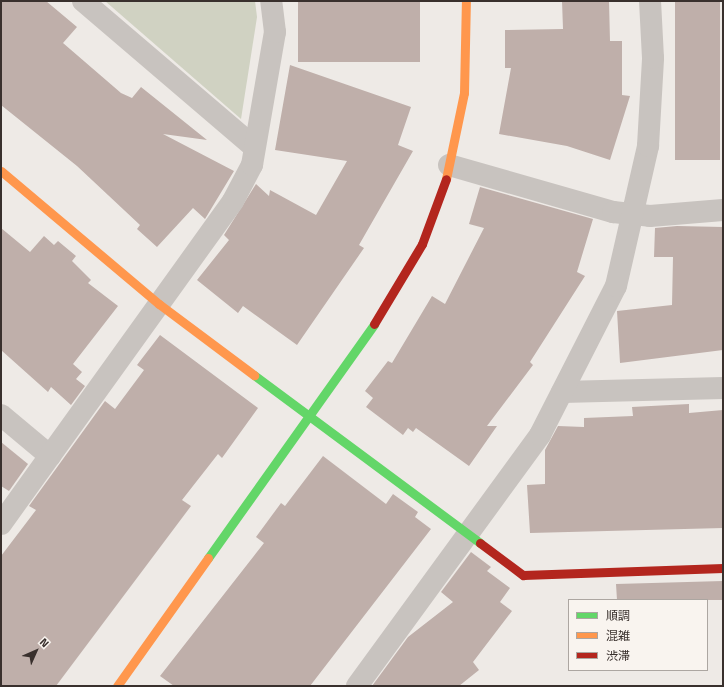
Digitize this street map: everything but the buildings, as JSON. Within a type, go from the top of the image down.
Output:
[{"type":"street","points":[[83,1],[254,147]]},
{"type":"street","points":[[1,524],[233,201],[252,165],[275,32],[271,1]]},
{"type":"street","points":[[117,686],[362,344],[422,244],[449,165],[464,93],[466,1]]},
{"type":"street","points":[[357,686],[540,435],[616,286],[648,146],[653,58],[650,1]]},
{"type":"street","points":[[449,165],[613,212],[632,214],[723,210]]},
{"type":"street","points":[[1,171],[159,304],[523,575],[723,568]]},
{"type":"street","points":[[562,392],[723,388]]},
{"type":"street","points":[[1,415],[50,456]]},
{"type":"green space","points":[[105,1],[255,1],[257,17],[241,119]]},
{"type":"traffic: fast","points":[[208,558],[374,324]]},
{"type":"traffic: fast","points":[[254,375],[480,543]]},
{"type":"traffic: slow","points":[[446,179],[464,93],[466,1]]},
{"type":"traffic: slow","points":[[1,171],[159,304],[254,375]]},
{"type":"traffic: slow","points":[[117,686],[208,558]]},
{"type":"traffic: jam","points":[[374,324],[422,244],[446,179]]},
{"type":"traffic: jam","points":[[480,543],[523,575],[723,568]]}]
